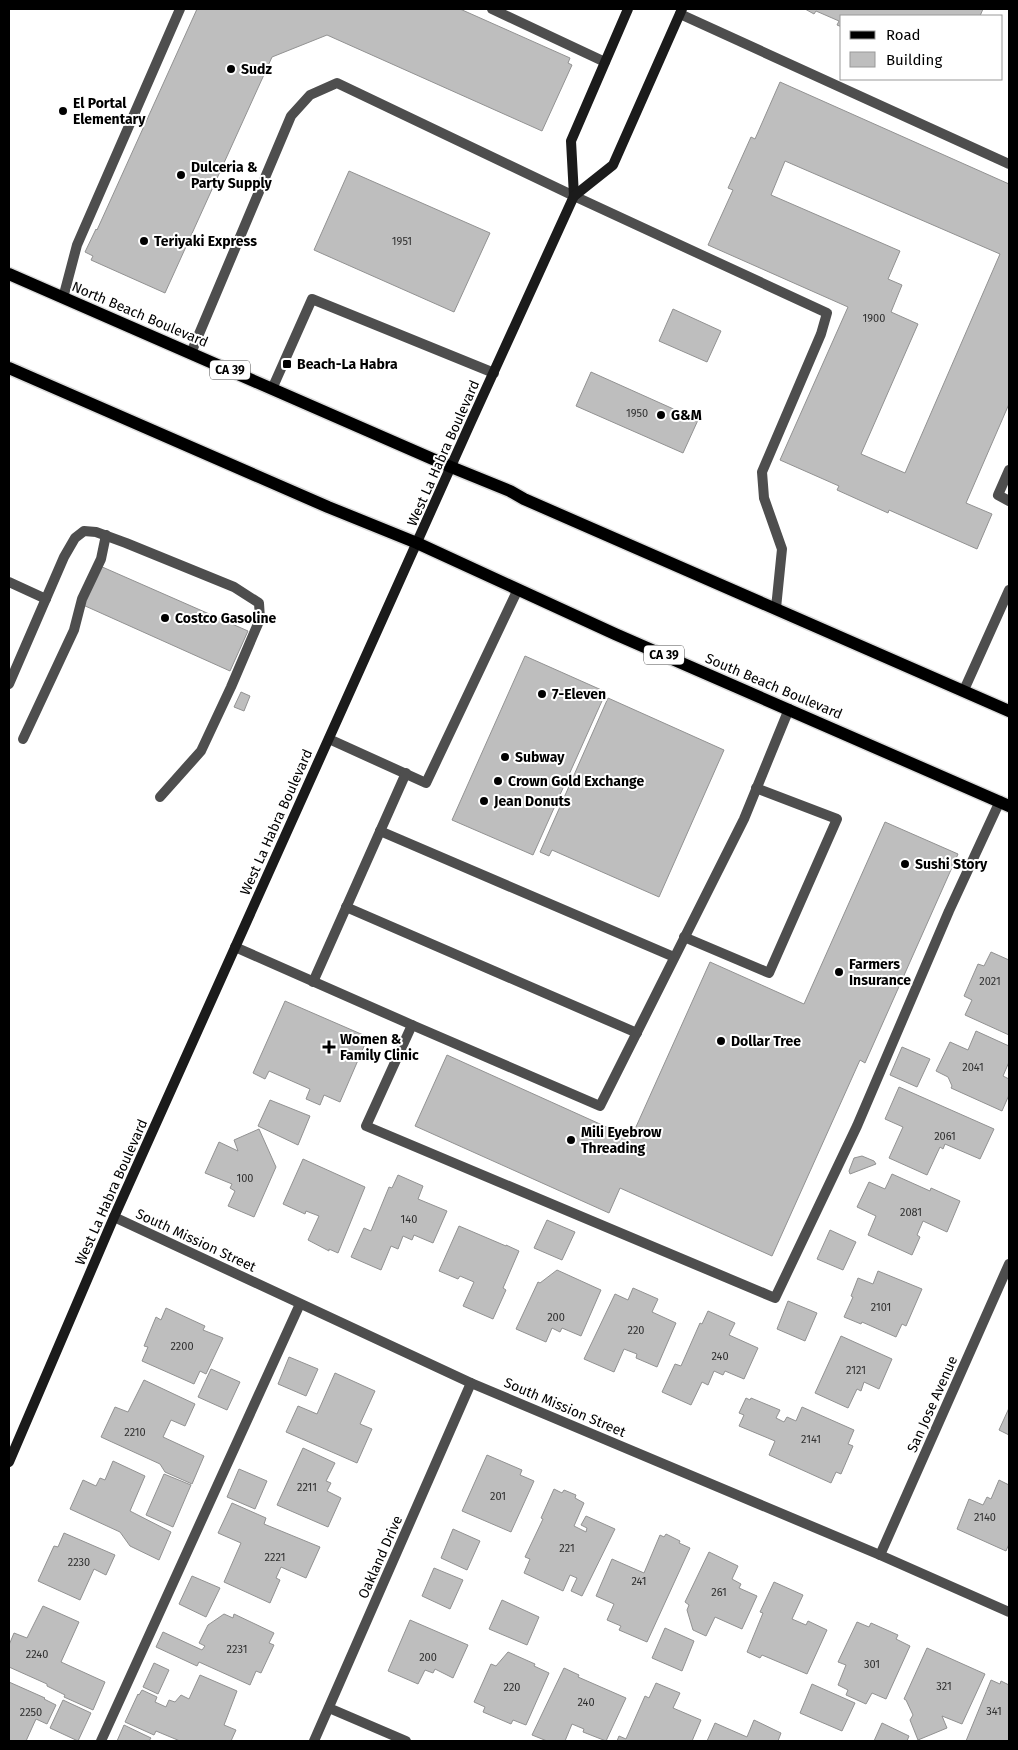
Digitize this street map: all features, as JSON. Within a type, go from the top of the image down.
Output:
[{"type":"main road","name":"West La Habra Boulevard","points":[[574,196],[571,141],[628,9]]},
{"type":"main road","name":"West La Habra Boulevard","points":[[9,1462],[114,1218],[574,196],[613,165],[681,11]]},
{"type":"main road","name":"North Beach Boulevard","points":[[9,274],[451,467]]},
{"type":"main road","name":"CA 39","points":[[9,368],[328,506],[417,542]]},
{"type":"main road","name":"CA 39","points":[[451,467],[510,491],[524,499],[1009,711]]},
{"type":"main road","name":"South Beach Boulevard","points":[[417,542],[616,634],[1004,803]]},
{"type":"street","points":[[63,298],[77,245],[180,9]]},
{"type":"street","points":[[492,9],[605,62]]},
{"type":"street","points":[[681,11],[1009,164]]},
{"type":"street","points":[[191,353],[291,116],[310,95],[337,84],[827,313],[821,334],[762,472],[764,498],[782,549],[776,608]]},
{"type":"street","points":[[272,389],[312,299],[494,374]]},
{"type":"street","points":[[1009,470],[998,495],[1009,501]]},
{"type":"street","points":[[9,684],[64,557],[75,538],[84,531],[106,535],[234,587],[259,603],[260,619],[232,687],[201,752],[160,797]]},
{"type":"street","points":[[23,739],[74,630],[82,599],[101,559],[106,535]]},
{"type":"street","points":[[9,582],[46,599]]},
{"type":"street","points":[[329,739],[426,782],[518,589]]},
{"type":"street","points":[[964,690],[1009,590]]},
{"type":"street","points":[[235,947],[600,1106],[744,818],[789,709]]},
{"type":"street","points":[[313,982],[406,773]]},
{"type":"street","points":[[684,937],[769,973],[837,819],[756,788]]},
{"type":"street","points":[[412,1025],[366,1126],[775,1298],[857,1126],[949,911],[1004,803]]},
{"type":"street","points":[[380,831],[674,957]]},
{"type":"street","points":[[346,907],[637,1032]]},
{"type":"street","name":"South Mission Street","points":[[114,1218],[471,1383],[880,1555],[1009,1612]]},
{"type":"street","name":"San Jose Avenue","points":[[880,1555],[1009,1264]]},
{"type":"street","points":[[101,1741],[300,1304]]},
{"type":"street","name":"Oakland Drive","points":[[314,1741],[471,1383]]},
{"type":"street","points":[[329,1708],[406,1741]]},
{"type":"building","points":[[197,9],[460,9],[570,58],[568,63],[572,65],[542,131],[327,35],[272,57],[165,293],[91,260],[93,256],[85,252],[97,230]]},
{"type":"building","points":[[805,9],[983,9],[980,15],[840,15],[840,26],[837,25],[839,21],[816,11],[814,14]]},
{"type":"building","points":[[780,82],[1009,184],[1009,404],[966,503],[992,514],[977,549],[889,510],[888,513],[837,490],[839,486],[780,460],[848,307],[708,245],[733,190],[728,188],[751,137],[755,139]],"holes":[[[785,161],[1000,254],[905,473],[861,454],[918,324],[891,312],[902,285],[888,279],[900,251],[771,195]]]},
{"type":"building","points":[[349,171],[490,233],[454,312],[314,250]]},
{"type":"building","points":[[673,309],[721,331],[707,362],[659,341]]},
{"type":"building","points":[[591,372],[698,420],[683,453],[576,406]]},
{"type":"building","name":"Costco Gasoline","points":[[100,566],[248,631],[230,671],[83,605]]},
{"type":"building","points":[[525,656],[606,692],[533,855],[452,820]]},
{"type":"building","points":[[241,692],[250,696],[244,711],[234,707]]},
{"type":"building","points":[[608,698],[724,750],[659,897],[552,850],[549,856],[540,852]]},
{"type":"building","points":[[885,822],[958,854],[865,1063],[860,1060],[772,1256],[620,1188],[609,1213],[415,1126],[447,1055],[631,1138],[710,962],[804,1004]]},
{"type":"building","points":[[991,952],[1009,960],[1009,1035],[965,1015],[972,1000],[964,996],[978,964],[984,966]]},
{"type":"building","points":[[285,1001],[368,1037],[340,1102],[324,1095],[320,1105],[306,1099],[310,1089],[269,1071],[265,1079],[253,1073]]},
{"type":"building","points":[[976,1031],[1009,1046],[1009,1062],[1003,1076],[1009,1079],[1009,1095],[1002,1111],[951,1088],[948,1077],[936,1071],[950,1042],[968,1050]]},
{"type":"building","points":[[902,1047],[930,1059],[917,1087],[890,1075]]},
{"type":"building","points":[[899,1087],[994,1129],[980,1159],[945,1144],[943,1149],[940,1147],[927,1175],[889,1158],[903,1127],[885,1119]]},
{"type":"building","points":[[270,1100],[310,1116],[298,1145],[258,1126]]},
{"type":"building","points":[[259,1129],[276,1167],[254,1217],[228,1206],[235,1191],[230,1188],[232,1184],[205,1173],[219,1142],[238,1151],[234,1140]]},
{"type":"building","points":[[862,1156],[874,1161],[876,1164],[850,1174],[849,1171],[854,1158]]},
{"type":"building","points":[[303,1159],[365,1187],[338,1253],[329,1249],[329,1251],[308,1240],[319,1216],[306,1211],[305,1214],[283,1204]]},
{"type":"building","points":[[892,1174],[930,1191],[931,1188],[960,1201],[947,1232],[923,1221],[917,1235],[920,1237],[912,1255],[868,1235],[876,1216],[857,1207],[869,1182],[885,1189]]},
{"type":"building","points":[[398,1175],[423,1186],[418,1199],[447,1211],[433,1243],[414,1235],[412,1240],[403,1236],[398,1249],[391,1246],[381,1270],[351,1257],[364,1228],[371,1231],[389,1187],[392,1188]]},
{"type":"building","points":[[547,1220],[575,1232],[562,1260],[534,1248]]},
{"type":"building","points":[[459,1226],[519,1251],[503,1288],[506,1290],[493,1319],[463,1306],[474,1282],[460,1276],[458,1279],[439,1271]]},
{"type":"building","points":[[830,1230],[856,1242],[843,1270],[817,1259]]},
{"type":"building","points":[[557,1270],[601,1290],[581,1336],[562,1328],[560,1332],[552,1328],[546,1342],[516,1329],[538,1282],[540,1283]]},
{"type":"building","points":[[878,1271],[922,1289],[906,1326],[902,1324],[896,1337],[862,1322],[861,1324],[844,1317],[853,1297],[851,1296],[858,1278],[873,1284]]},
{"type":"building","points":[[633,1288],[658,1299],[652,1312],[676,1323],[657,1367],[636,1358],[637,1354],[624,1349],[614,1372],[584,1359],[615,1294],[628,1300]]},
{"type":"building","points":[[788,1301],[817,1313],[805,1341],[777,1329]]},
{"type":"building","points":[[166,1308],[205,1326],[203,1330],[223,1338],[206,1374],[200,1371],[194,1384],[142,1361],[148,1347],[144,1346],[156,1317],[161,1320]]},
{"type":"building","points":[[708,1311],[735,1323],[729,1335],[758,1348],[744,1379],[725,1371],[723,1375],[714,1371],[708,1385],[702,1382],[691,1405],[662,1392],[675,1364],[681,1366],[700,1323],[702,1324]]},
{"type":"building","points":[[841,1336],[892,1359],[879,1389],[864,1382],[861,1391],[857,1389],[848,1408],[815,1393]]},
{"type":"building","points":[[289,1357],[318,1369],[306,1396],[278,1384]]},
{"type":"building","points":[[211,1369],[240,1382],[227,1410],[198,1397]]},
{"type":"building","points":[[335,1373],[375,1391],[360,1424],[372,1429],[357,1463],[286,1432],[298,1406],[317,1414]]},
{"type":"building","points":[[144,1380],[195,1404],[185,1426],[171,1420],[163,1437],[204,1456],[192,1484],[165,1472],[160,1464],[101,1437],[115,1407],[128,1412]]},
{"type":"building","points":[[746,1398],[750,1400],[751,1398],[780,1410],[776,1418],[784,1422],[787,1417],[796,1421],[802,1407],[854,1430],[848,1444],[853,1446],[841,1474],[836,1472],[831,1483],[769,1455],[775,1441],[739,1426],[744,1415],[739,1413]]},
{"type":"building","points":[[1009,1408],[1009,1435],[999,1430]]},
{"type":"building","points":[[303,1448],[335,1463],[326,1481],[331,1483],[327,1491],[341,1498],[328,1527],[277,1505]]},
{"type":"building","points":[[487,1455],[522,1470],[520,1475],[534,1481],[511,1532],[462,1511]]},
{"type":"building","points":[[113,1461],[145,1476],[130,1511],[171,1532],[159,1560],[130,1546],[120,1532],[70,1509],[83,1480],[96,1486],[100,1478],[105,1480]]},
{"type":"building","points":[[239,1469],[267,1481],[255,1509],[227,1497]]},
{"type":"building","points":[[164,1474],[191,1485],[173,1527],[146,1515]]},
{"type":"building","points":[[999,1480],[1009,1485],[1009,1544],[1006,1551],[957,1529],[969,1499],[983,1505],[987,1497],[991,1499]]},
{"type":"building","points":[[554,1489],[562,1493],[564,1490],[576,1495],[575,1498],[584,1503],[574,1526],[586,1532],[587,1528],[581,1525],[586,1516],[615,1529],[582,1596],[571,1591],[577,1578],[570,1575],[563,1591],[524,1573],[530,1559],[525,1557],[543,1519],[541,1518]]},
{"type":"building","points":[[232,1503],[266,1518],[264,1524],[320,1547],[306,1578],[281,1567],[276,1578],[280,1580],[270,1603],[224,1582],[241,1543],[218,1533]]},
{"type":"building","points":[[453,1529],[480,1541],[467,1570],[441,1558]]},
{"type":"building","points":[[64,1533],[115,1555],[106,1575],[94,1569],[80,1600],[38,1581],[54,1546],[58,1547]]},
{"type":"building","points":[[666,1534],[690,1548],[647,1642],[619,1630],[621,1626],[607,1620],[614,1604],[596,1596],[612,1559],[644,1573],[660,1535],[664,1537]]},
{"type":"building","points":[[709,1552],[738,1566],[732,1579],[741,1584],[739,1588],[757,1596],[742,1629],[715,1617],[706,1636],[693,1630],[687,1610],[689,1605],[685,1602]]},
{"type":"building","points":[[434,1568],[463,1580],[450,1609],[422,1596]]},
{"type":"building","points":[[192,1576],[220,1588],[206,1617],[179,1604]]},
{"type":"building","points":[[774,1582],[803,1595],[792,1619],[806,1625],[808,1621],[827,1630],[807,1674],[762,1655],[760,1658],[747,1652],[763,1613],[760,1612]]},
{"type":"building","points":[[502,1600],[539,1617],[527,1645],[489,1629]]},
{"type":"building","points":[[43,1606],[79,1622],[61,1662],[105,1682],[93,1710],[64,1697],[65,1695],[47,1686],[47,1684],[9,1667],[9,1645],[14,1633],[27,1638]]},
{"type":"building","points":[[224,1614],[233,1618],[234,1614],[274,1633],[269,1643],[274,1645],[261,1673],[256,1671],[250,1685],[199,1662],[197,1666],[156,1647],[163,1632],[202,1650],[205,1646],[199,1643],[208,1625]]},
{"type":"building","points":[[410,1620],[468,1645],[453,1678],[435,1669],[433,1673],[425,1670],[418,1684],[388,1671]]},
{"type":"building","points":[[857,1622],[869,1627],[871,1623],[898,1635],[896,1639],[910,1646],[886,1699],[872,1693],[866,1704],[846,1695],[848,1690],[838,1685],[846,1665],[838,1662]]},
{"type":"building","points":[[665,1628],[694,1641],[682,1671],[652,1658]]},
{"type":"building","points":[[927,1648],[985,1674],[962,1724],[942,1716],[947,1728],[918,1740],[910,1720],[913,1715],[904,1699]]},
{"type":"building","points":[[508,1652],[535,1664],[534,1666],[549,1673],[526,1725],[513,1720],[511,1724],[483,1712],[485,1707],[474,1702],[491,1664],[496,1666]]},
{"type":"building","points":[[154,1663],[169,1670],[158,1694],[143,1687]]},
{"type":"building","points":[[564,1668],[579,1675],[578,1677],[626,1698],[606,1741],[583,1732],[584,1729],[572,1724],[565,1741],[547,1741],[532,1735]]},
{"type":"building","points":[[200,1675],[237,1691],[224,1725],[236,1730],[231,1741],[180,1741],[156,1731],[154,1735],[125,1722],[138,1694],[142,1690],[157,1697],[155,1702],[166,1707],[169,1700],[175,1702],[181,1695],[189,1699]]},
{"type":"building","points":[[991,1680],[1000,1684],[1001,1681],[1009,1685],[1009,1741],[966,1741]]},
{"type":"building","points":[[9,1682],[56,1705],[47,1724],[36,1719],[26,1741],[9,1741]]},
{"type":"building","points":[[656,1683],[680,1693],[673,1708],[701,1720],[692,1741],[617,1741],[619,1736],[626,1739],[645,1696],[649,1698]]},
{"type":"building","points":[[812,1684],[855,1703],[842,1731],[800,1713]]},
{"type":"building","points":[[63,1700],[91,1713],[78,1741],[50,1728]]},
{"type":"building","points":[[754,1720],[781,1733],[778,1741],[707,1741],[715,1723],[747,1737]]},
{"type":"building","points":[[882,1723],[909,1736],[907,1741],[874,1741]]},
{"type":"building","points":[[124,1725],[151,1738],[149,1741],[117,1741]]},
{"type":"place","name":"Sudz","points":[[231,69]]},
{"type":"place","name":"El Portal Elementary","points":[[63,111]]},
{"type":"place","name":"Dulceria & Party Supply","points":[[181,175]]},
{"type":"place","name":"Teriyaki Express","points":[[144,241]]},
{"type":"place","name":"Beach-La Habra","points":[[287,364]]},
{"type":"place","name":"G&M","points":[[661,415]]},
{"type":"place","name":"Costco Gasoline","points":[[165,618]]},
{"type":"place","name":"7-Eleven","points":[[542,694]]},
{"type":"place","name":"Subway","points":[[505,757]]},
{"type":"place","name":"Crown Gold Exchange","points":[[498,781]]},
{"type":"place","name":"Jean Donuts","points":[[484,801]]},
{"type":"place","name":"Sushi Story","points":[[905,864]]},
{"type":"place","name":"Farmers Insurance","points":[[839,972]]},
{"type":"place","name":"Dollar Tree","points":[[721,1041]]},
{"type":"place","name":"Women & Family Clinic","points":[[329,1047]]},
{"type":"place","name":"Mili Eyebrow Threading","points":[[571,1140]]}]
